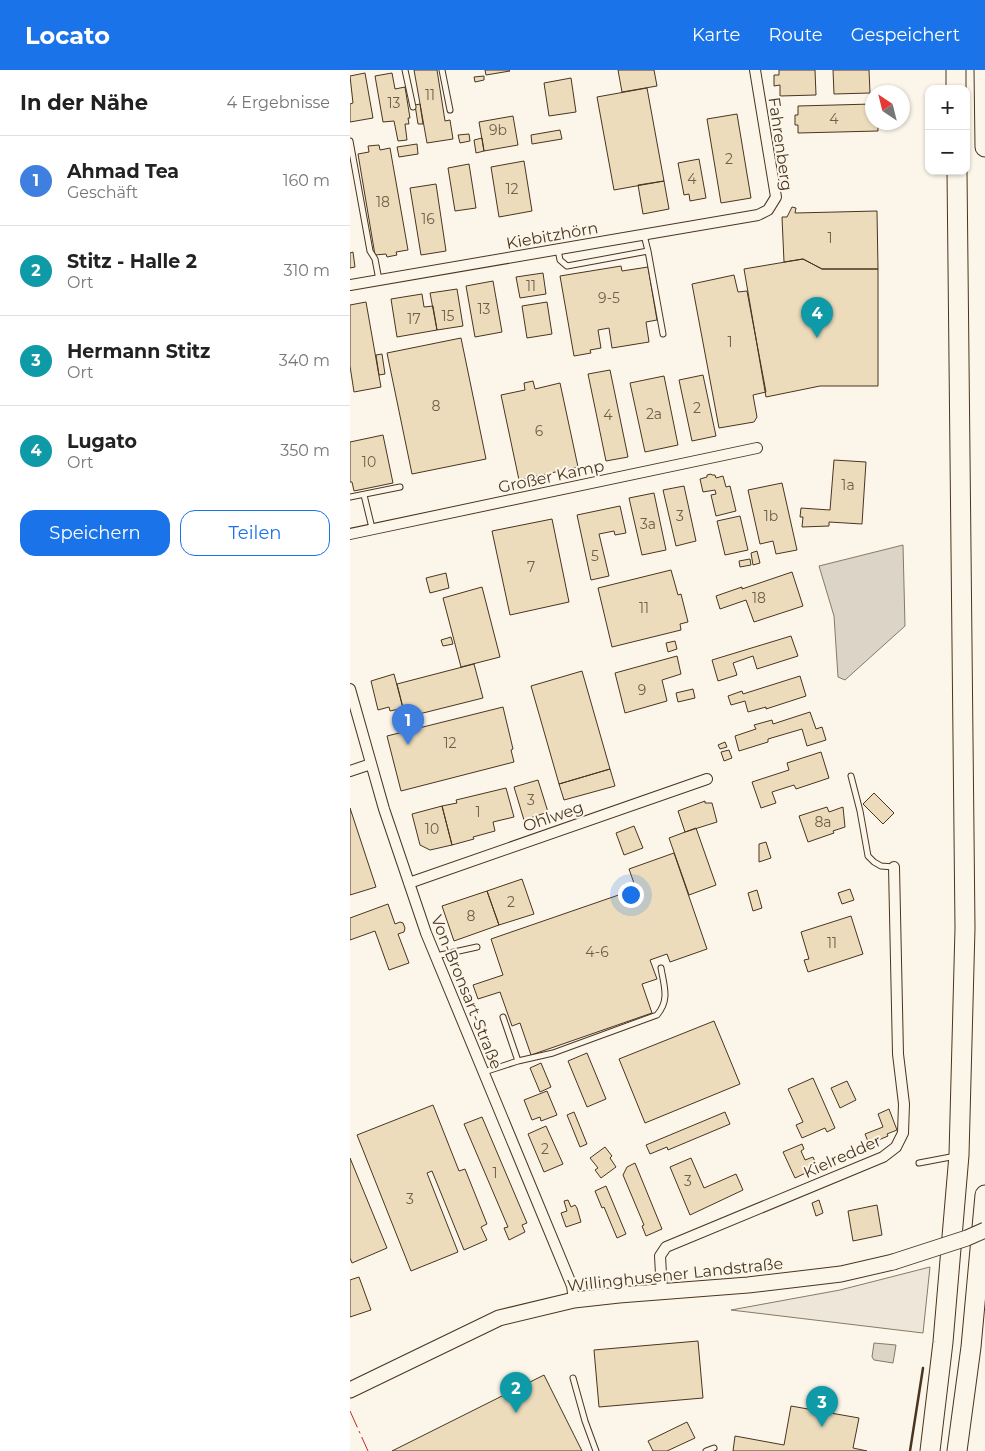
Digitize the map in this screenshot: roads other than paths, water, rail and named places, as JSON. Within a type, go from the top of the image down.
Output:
[{"type":"highway","points":[[956,70],[956,85]]},
{"type":"highway","points":[[984,70],[985,147]]},
{"type":"highway","points":[[930,1451],[944,1342],[959,1155],[965,928],[957,175]]},
{"type":"highway","points":[[957,1451],[971,1347],[985,1195]]},
{"type":"main road","name":"Willinghusener Landstraße","points":[[350,1390],[499,1318],[574,1300],[748,1286],[841,1274],[893,1262],[967,1238],[985,1230]]},
{"type":"street","name":"Fahrenberg","points":[[756,70],[776,197],[768,210],[758,214]]},
{"type":"street","name":"Kiebitzhörn","points":[[350,285],[758,214]]},
{"type":"street","name":"Großer Kamp","points":[[350,534],[757,448]]},
{"type":"street","name":"Von-Bronsart-Straße","points":[[350,690],[371,764],[409,883],[436,956],[572,1286],[574,1300]]},
{"type":"street","points":[[350,772],[371,764]]},
{"type":"street","name":"Ohlweg","points":[[409,883],[707,779]]},
{"type":"street","name":"Kielredder","points":[[662,1292],[660,1256],[666,1247],[883,1157],[896,1147],[903,1133],[904,1104],[898,1054],[894,867]]},
{"type":"lane","points":[[404,70],[413,107]]},
{"type":"lane","points":[[442,70],[450,110]]},
{"type":"lane","points":[[350,141],[370,252],[375,259],[379,280]]},
{"type":"lane","points":[[644,234],[663,334]]},
{"type":"lane","points":[[558,249],[560,260],[567,266],[648,252]]},
{"type":"lane","points":[[350,497],[400,487]]},
{"type":"lane","points":[[364,494],[372,528]]},
{"type":"lane","points":[[851,776],[860,811],[868,856],[881,866],[894,867]]},
{"type":"lane","points":[[436,956],[477,947]]},
{"type":"lane","points":[[484,1072],[518,1061],[553,1053],[657,1015],[664,1007],[666,991],[661,968]]},
{"type":"lane","points":[[503,1017],[518,1061]]},
{"type":"lane","points":[[919,1163],[959,1155]]},
{"type":"lane","points":[[573,1378],[596,1451]]},
{"type":"lane","points":[[706,1451],[714,1448],[713,1451]]},
{"type":"place","name":"Lugato","points":[[817,338]]},
{"type":"place","name":"Ahmad Tea","points":[[408,745]]},
{"type":"place","name":"Stitz - Halle 2","points":[[516,1413]]},
{"type":"place","name":"Hermann Stitz","points":[[822,1427]]}]
